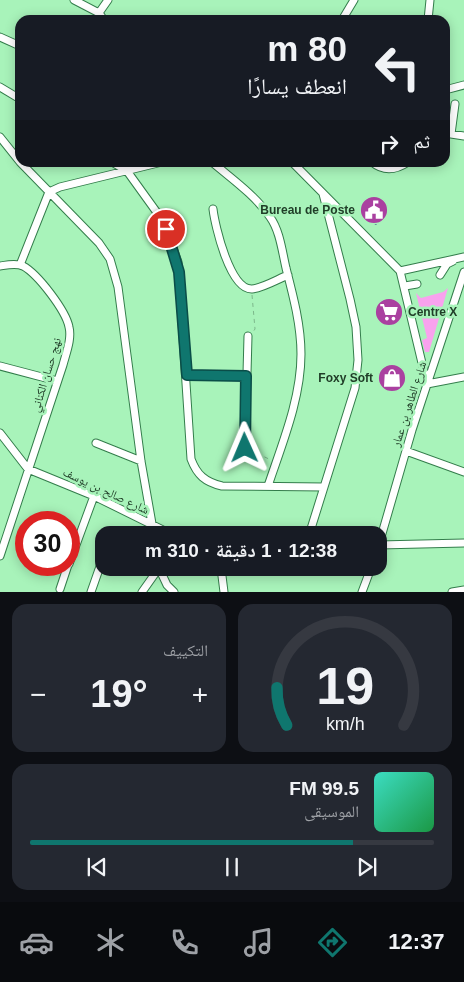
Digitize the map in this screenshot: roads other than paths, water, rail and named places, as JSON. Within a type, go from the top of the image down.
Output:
[{"type":"street","points":[[74,0],[99,13],[108,0]]},
{"type":"street","points":[[345,15],[354,0]]},
{"type":"street","points":[[428,15],[430,0]]},
{"type":"street","points":[[0,37],[15,44]]},
{"type":"street","points":[[450,89],[464,85]]},
{"type":"street","points":[[0,87],[15,96]]},
{"type":"street","points":[[455,104],[451,134],[464,136]]},
{"type":"street","points":[[0,137],[15,156]]},
{"type":"street","points":[[25,167],[98,243],[110,260],[116,275],[141,461],[152,525]]},
{"type":"street","points":[[120,167],[127,171],[158,214],[166,229],[178,262],[187,375],[191,459],[195,470],[210,484],[222,486],[324,487]]},
{"type":"street","points":[[0,266],[20,265],[49,192],[60,187],[143,167]]},
{"type":"street","points":[[218,167],[259,203],[271,218],[278,236],[288,275],[298,326],[301,354],[293,411],[268,486]]},
{"type":"street","points":[[297,167],[400,271],[427,384],[464,376]]},
{"type":"street","points":[[381,167],[394,169],[398,167]]},
{"type":"street","points":[[312,526],[355,388],[358,360],[356,328],[350,299],[323,194]]},
{"type":"street","points":[[213,209],[214,221],[231,272],[244,287],[252,289],[288,275]]},
{"type":"street","points":[[400,271],[464,257]]},
{"type":"street","points":[[440,275],[447,264],[455,259]]},
{"type":"street","name":"نهج حسان الكناني","points":[[0,556],[69,342],[67,320],[46,290],[20,265]]},
{"type":"street","name":"شارع الطاهر بن عمار","points":[[384,526],[427,384],[462,288],[464,272]]},
{"type":"street","points":[[405,286],[417,284]]},
{"type":"street","points":[[245,448],[248,336]]},
{"type":"street","points":[[0,366],[57,381]]},
{"type":"street","points":[[187,375],[246,376]]},
{"type":"street","points":[[0,433],[28,469]]},
{"type":"street","points":[[96,443],[141,461]]},
{"type":"street","points":[[406,451],[464,472]]},
{"type":"street","name":"شارع صالح بن يوسف","points":[[28,469],[94,496],[152,525]]},
{"type":"street","points":[[80,534],[94,496]]},
{"type":"street","points":[[387,545],[464,543]]},
{"type":"street","points":[[60,588],[64,576]]},
{"type":"street","points":[[92,592],[97,576]]},
{"type":"street","points":[[142,592],[154,576]]},
{"type":"street","points":[[164,576],[174,592]]},
{"type":"street","points":[[222,576],[224,592]]},
{"type":"street","points":[[362,592],[368,576]]},
{"type":"street","points":[[452,592],[464,590]]},
{"type":"place","name":"Bureau de Poste","points":[[374,210]]},
{"type":"place","name":"Centre X","points":[[389,312]]},
{"type":"place","name":"Foxy Soft","points":[[392,378]]}]
